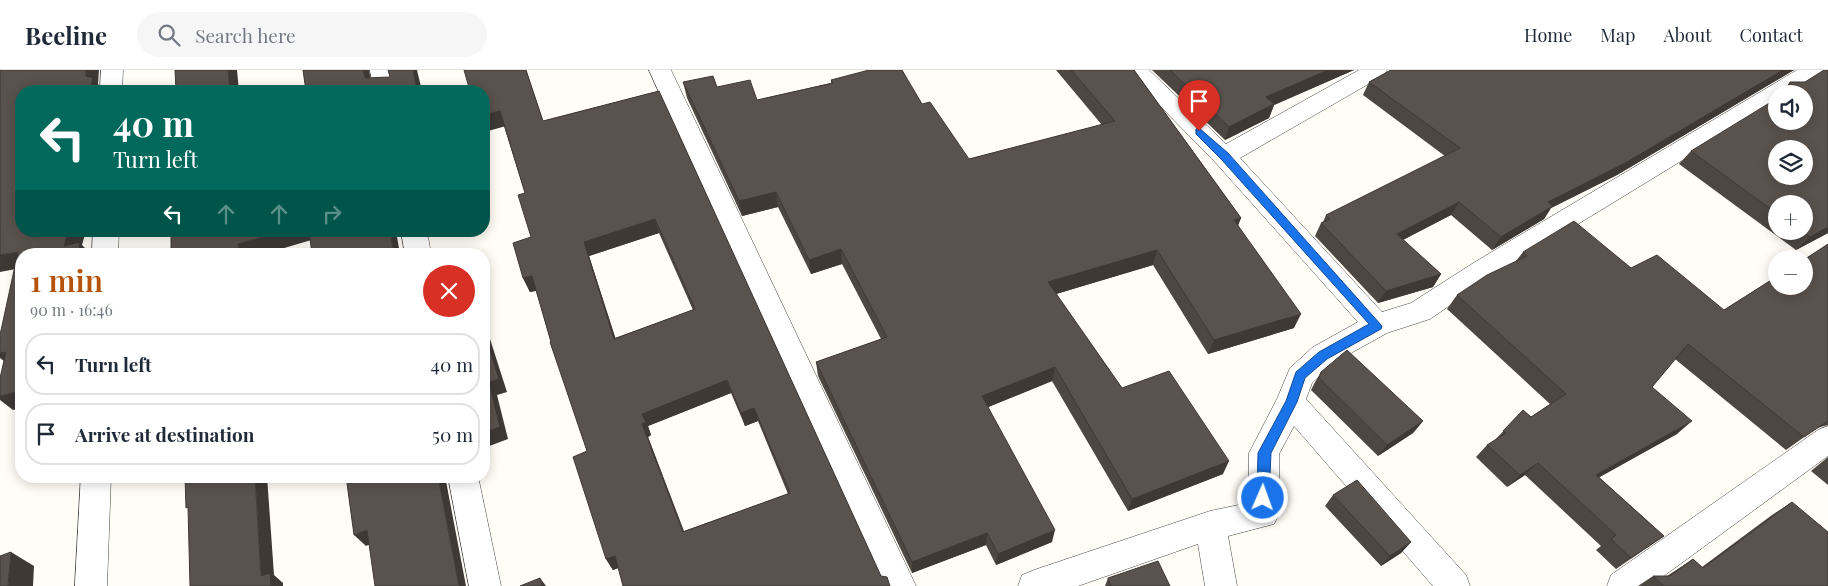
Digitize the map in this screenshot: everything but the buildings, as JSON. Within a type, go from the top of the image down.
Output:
[{"type":"street","points":[[111,85],[112,70]]},
{"type":"street","points":[[381,70],[384,85]]},
{"type":"street","points":[[660,70],[900,586]]},
{"type":"street","points":[[1136,70],[1224,156],[1377,326]]},
{"type":"street","points":[[1224,156],[1376,70]]},
{"type":"street","points":[[1034,586],[1210,525],[1263,514],[1264,453],[1291,402],[1300,376],[1323,355],[1377,326],[1420,311],[1484,269],[1814,70]]},
{"type":"street","points":[[1291,402],[1454,586]]},
{"type":"street","points":[[1623,586],[1828,439]]},
{"type":"street","points":[[91,586],[96,483]]},
{"type":"street","points":[[464,483],[485,586]]},
{"type":"street","points":[[1210,525],[1221,586]]},
{"type":"route","points":[[1199,131],[1224,156],[1377,326],[1323,355],[1300,376],[1291,402],[1264,453],[1263,498]]}]
